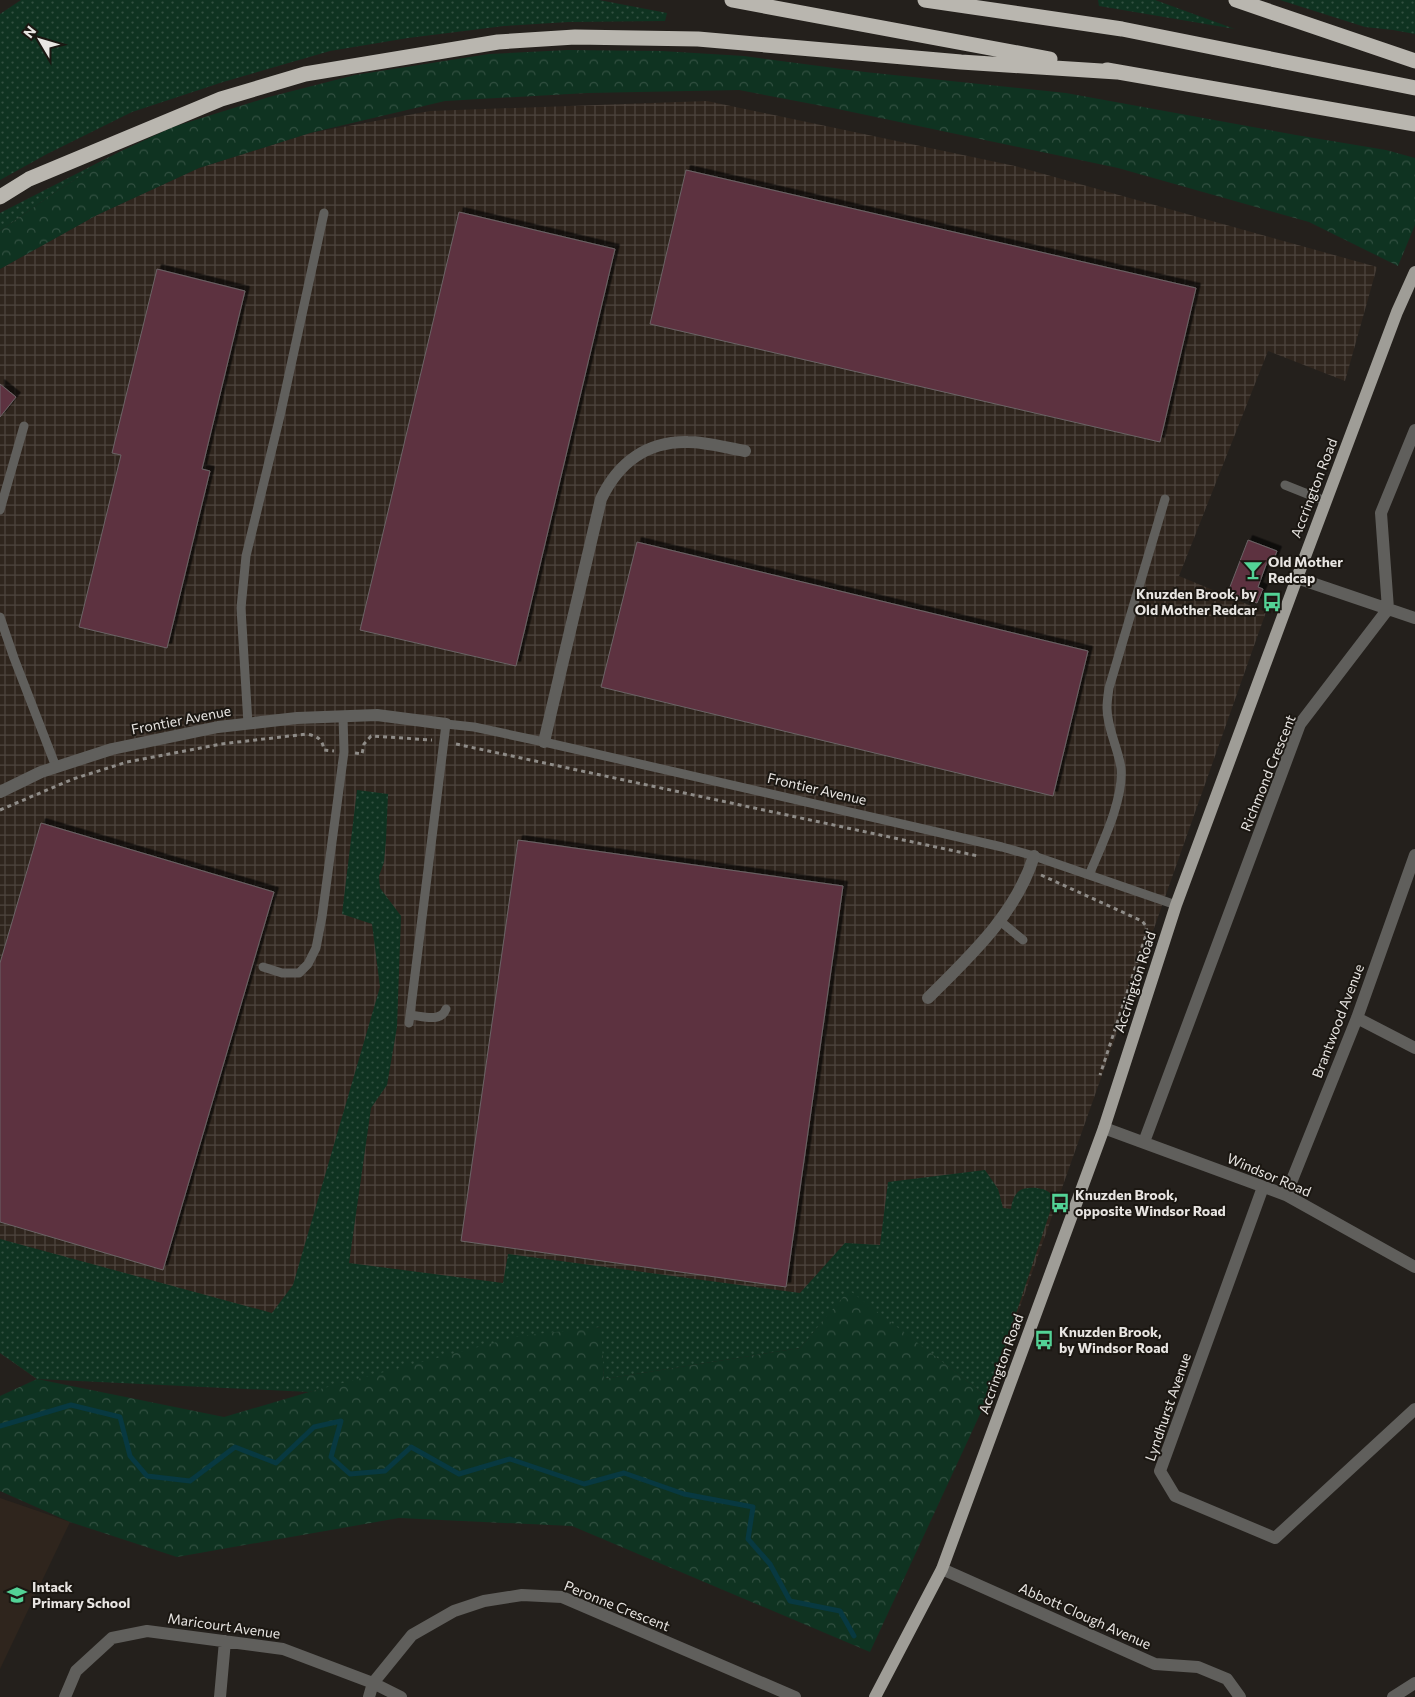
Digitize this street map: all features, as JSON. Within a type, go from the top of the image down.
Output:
[{"type":"highway","points":[[732,0],[1117,72],[1415,124]]},
{"type":"highway","points":[[925,0],[1122,29],[1412,88]]},
{"type":"highway","points":[[1236,0],[1415,61]]},
{"type":"highway","points":[[0,197],[29,179],[221,99],[305,74],[498,42],[575,37],[698,39],[961,62],[1117,72]]},
{"type":"main road","name":"Accrington Road","points":[[875,1697],[942,1569],[1104,1128],[1176,906],[1325,501],[1397,312],[1415,272]]},
{"type":"street","points":[[1388,609],[1381,513],[1415,430]]},
{"type":"street","points":[[544,742],[601,499],[608,484],[618,471],[631,460],[653,448],[672,443],[705,443],[745,451]]},
{"type":"street","points":[[1296,578],[1415,618]]},
{"type":"street","name":"Richmond Crescent","points":[[1144,1142],[1300,724],[1388,609]]},
{"type":"street","name":"Frontier Avenue","points":[[0,792],[41,772],[112,749],[218,727],[297,718],[376,715],[446,724]]},
{"type":"street","name":"Brantwood Avenue","points":[[1286,1196],[1357,1018],[1415,855]]},
{"type":"street","points":[[928,998],[986,939],[1000,921],[1019,893],[1032,862]]},
{"type":"street","points":[[1357,1018],[1415,1048]]},
{"type":"street","name":"Windsor Road","points":[[1104,1128],[1286,1196],[1415,1267]]},
{"type":"street","name":"Lyndhurst Avenue","points":[[1263,1187],[1160,1470],[1175,1496],[1275,1538],[1415,1409]]},
{"type":"street","name":"Abbott Clough Avenue","points":[[942,1569],[1155,1664],[1198,1667],[1228,1679],[1240,1697]]},
{"type":"street","name":"Peronne Crescent","points":[[370,1697],[373,1682],[412,1635],[454,1611],[484,1601],[522,1595],[562,1597],[795,1697]]},
{"type":"street","name":"Maricourt Avenue","points":[[64,1697],[76,1671],[112,1638],[147,1631],[283,1648],[373,1682],[401,1697]]},
{"type":"street","points":[[220,1697],[225,1641]]},
{"type":"street","points":[[1393,1697],[1415,1683]]},
{"type":"lane","points":[[248,724],[241,608],[246,556],[280,416],[324,213]]},
{"type":"lane","points":[[0,510],[24,426]]},
{"type":"lane","points":[[1285,485],[1325,501]]},
{"type":"lane","points":[[1089,876],[1118,802],[1121,770],[1106,708],[1109,688],[1165,499]]},
{"type":"lane","points":[[0,617],[56,767]]},
{"type":"lane","points":[[263,967],[282,973],[299,973],[308,964],[316,948],[322,917],[344,752],[343,716]]},
{"type":"lane","points":[[446,724],[410,1019],[438,1017],[443,1015],[446,1009]]},
{"type":"lane","name":"Frontier Avenue","points":[[446,724],[474,727],[544,742],[984,843],[1032,862],[1089,876],[1176,906]]},
{"type":"lane","points":[[1000,921],[1023,940]]},
{"type":"path","points":[[0,810],[73,779],[127,762],[221,744],[307,734],[317,737],[323,742],[324,750],[362,754],[364,744],[371,736],[444,741],[978,856]]},
{"type":"path","points":[[1032,862],[1104,904],[1142,921],[1146,926],[1147,932],[1100,1075]]},
{"type":"shaded area","points":[[707,101],[1015,166],[1377,267],[1345,381],[1268,351],[1179,576],[1266,612],[988,1397],[849,1291],[37,1379],[0,1353],[0,269],[97,215],[199,168],[310,133],[430,111]]},
{"type":"shaded area","name":"Intack Primary School","points":[[0,1498],[70,1522],[0,1669]]},
{"type":"green space","points":[[21,0],[599,0],[667,13],[665,21],[568,22],[504,26],[408,38],[330,51],[223,82],[132,112],[47,154],[0,180],[0,14]]},
{"type":"green space","points":[[1098,0],[1155,0],[1235,29],[1099,6]]},
{"type":"green space","points":[[1280,0],[1415,0],[1415,34],[1365,27]]},
{"type":"green space","points":[[568,50],[662,51],[744,56],[865,72],[1066,93],[1386,150],[1415,158],[1415,225],[1398,266],[1309,222],[1118,168],[739,90],[587,93],[445,101],[310,133],[199,168],[97,215],[0,269],[0,231],[57,191],[117,153],[173,127],[269,97],[355,75],[489,54]]},
{"type":"green space","points":[[117,153],[57,191],[0,231],[0,213]]},
{"type":"green space","points":[[357,790],[388,794],[384,862],[379,876],[380,888],[401,916],[397,1027],[387,1085],[371,1108],[349,1263],[503,1283],[508,1254],[800,1293],[845,1243],[880,1245],[888,1182],[985,1170],[998,1189],[1003,1208],[1011,1209],[1015,1195],[1026,1188],[1039,1188],[1047,1191],[1054,1200],[988,1397],[849,1291],[800,1348],[604,1379],[600,1327],[309,1392],[37,1379],[0,1353],[0,1239],[272,1313],[293,1285],[380,987],[372,924],[342,914]]},
{"type":"green space","points":[[849,1290],[988,1397],[870,1652],[572,1526],[399,1518],[177,1557],[70,1522],[0,1491],[0,1396],[37,1379],[224,1417],[309,1392],[519,1336],[601,1327],[604,1379],[800,1348]]},
{"type":"building","points":[[686,170],[1196,288],[1160,442],[650,324]]},
{"type":"building","points":[[459,212],[615,249],[516,666],[360,630]]},
{"type":"building","points":[[157,269],[245,291],[202,469],[210,471],[167,648],[79,627],[121,455],[112,453]]},
{"type":"building","points":[[0,384],[16,397],[0,417]]},
{"type":"building","points":[[1248,540],[1277,551],[1272,564],[1267,562],[1258,587],[1263,589],[1257,603],[1228,592]]},
{"type":"building","points":[[637,542],[1088,651],[1053,796],[601,687]]},
{"type":"building","points":[[41,823],[274,892],[163,1270],[0,1222],[0,963]]},
{"type":"building","points":[[518,840],[843,886],[786,1287],[461,1241]]},
{"type":"waterway","points":[[0,1426],[71,1405],[120,1417],[130,1456],[147,1476],[190,1481],[235,1447],[276,1463],[314,1427],[341,1421],[331,1457],[350,1474],[385,1471],[411,1447],[459,1474],[510,1459],[584,1484],[624,1473],[684,1494],[753,1507],[748,1539],[770,1564],[790,1601],[840,1611],[854,1636]]},
{"type":"place","name":"Old Mother Redcap","points":[[1253,570]]},
{"type":"place","name":"Knuzden Brook, by Old Mother Redcar","points":[[1272,602]]},
{"type":"place","name":"Knuzden Brook, opposite Windsor Road","points":[[1060,1203]]},
{"type":"place","name":"Knuzden Brook, by Windsor Road","points":[[1044,1340]]},
{"type":"place","name":"Intack Primary School","points":[[17,1595]]}]
